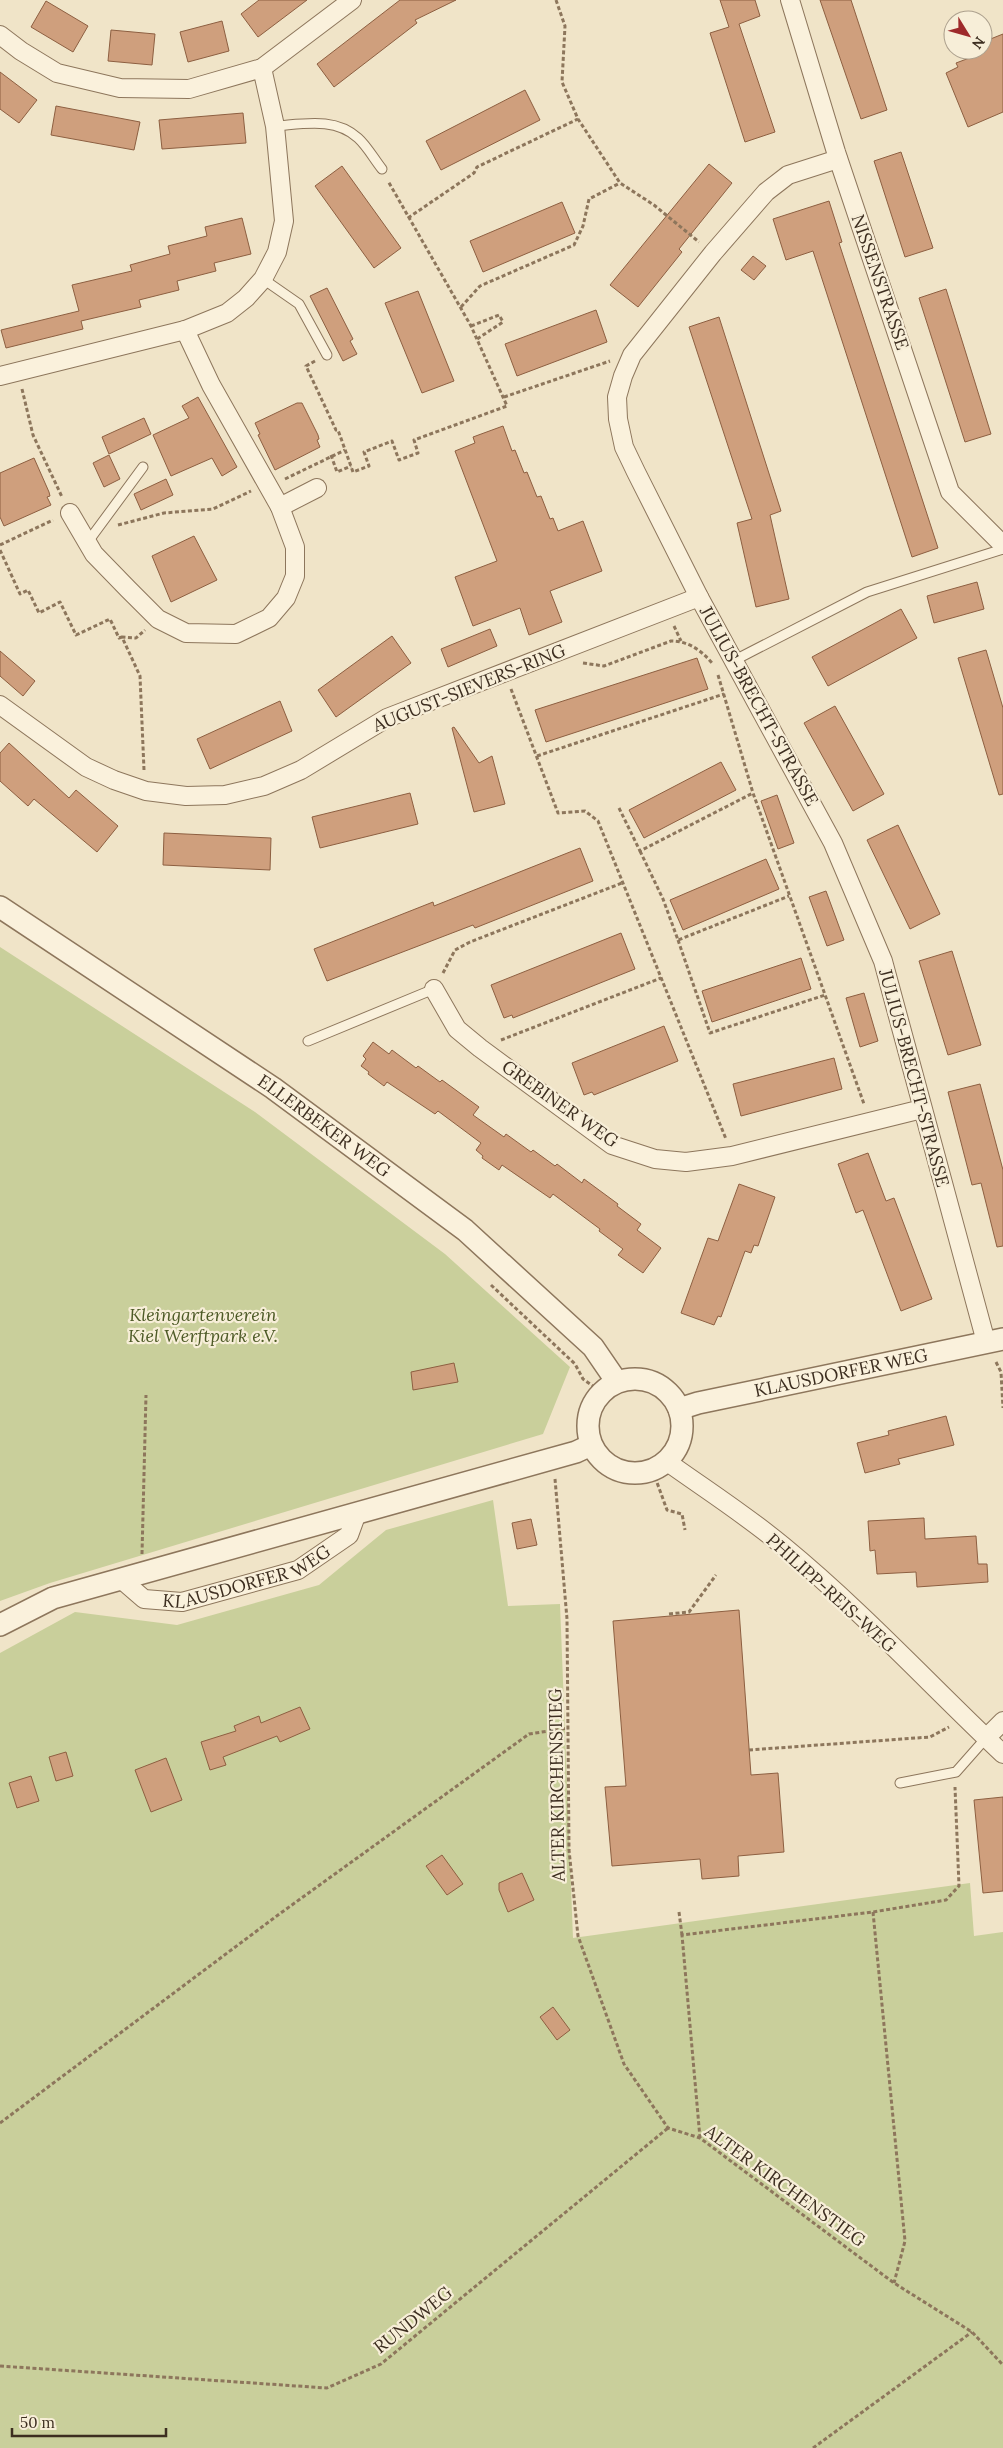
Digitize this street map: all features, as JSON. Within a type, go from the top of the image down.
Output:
[{"type":"street","points":[[0,36],[20,52],[57,72],[120,88],[189,89],[262,68],[352,0]]},
{"type":"street","name":"NISSENSTRASSE","points":[[790,0],[838,159],[950,492],[1003,547]]},
{"type":"street","points":[[0,376],[186,330],[227,312],[246,298],[263,279],[277,252],[284,221],[275,126],[262,68]]},
{"type":"street","name":"JULIUS-BRECHT-STRASSE","points":[[838,159],[788,175],[766,192],[713,253],[632,356],[623,376],[617,397],[618,419],[624,447],[699,596],[833,843],[883,960],[922,1109],[994,1340]]},
{"type":"street","points":[[70,513],[94,554],[158,619],[186,633],[236,634],[269,618],[286,598],[295,576],[295,546],[280,507],[211,385],[186,330]]},
{"type":"street","points":[[280,507],[317,488]]},
{"type":"street","name":"AUGUST-SIEVERS-RING","points":[[0,705],[86,767],[114,780],[146,791],[186,796],[225,795],[264,786],[301,770],[386,718],[699,596]]},
{"type":"street","name":"ELLERBEKER WEG","points":[[0,906],[273,1088],[465,1230],[593,1347],[609,1387]]},
{"type":"street","name":"GREBINER WEG","points":[[434,988],[458,1029],[480,1048],[612,1145],[655,1159],[686,1162],[732,1156],[922,1109]]},
{"type":"street","name":"KLAUSDORFER WEG","points":[[679,1409],[994,1340]]},
{"type":"street","points":[[635,1378],[653,1382],[669,1393],[679,1409],[682,1423],[680,1437],[675,1450],[659,1466],[628,1473],[606,1464],[591,1444],[587,1426],[591,1408],[609,1387],[635,1378]]},
{"type":"street","name":"KLAUSDORFER WEG","points":[[0,1625],[53,1598],[576,1452],[591,1444]]},
{"type":"street","name":"PHILIPP-REIS-WEG","points":[[659,1466],[732,1506],[783,1546],[854,1611],[1003,1754]]},
{"type":"street","name":"KLAUSDORFER WEG","points":[[132,1577],[144,1599],[182,1602],[298,1570],[349,1535],[358,1513]]},
{"type":"street","points":[[986,1738],[1003,1720]]},
{"type":"lane","points":[[275,126],[319,123],[341,126],[359,138],[382,169]]},
{"type":"lane","points":[[263,279],[299,304],[327,356]]},
{"type":"lane","points":[[88,543],[143,467]]},
{"type":"lane","points":[[735,660],[867,592],[1003,547]]},
{"type":"lane","points":[[308,1041],[434,988]]},
{"type":"lane","points":[[900,1783],[956,1772],[986,1738]]},
{"type":"path","points":[[556,0],[566,26],[562,82],[578,119],[620,183],[657,208],[713,253]]},
{"type":"path","points":[[408,218],[474,173],[477,167],[578,119]]},
{"type":"path","points":[[310,376],[336,430],[338,430],[353,472],[369,466],[364,452],[392,441],[399,460],[418,453],[414,440],[507,406],[461,307],[408,218],[382,169]]},
{"type":"path","points":[[461,307],[480,286],[574,245],[583,226],[589,199],[620,183]]},
{"type":"path","points":[[471,326],[499,315],[502,322],[477,339]]},
{"type":"path","points":[[504,397],[592,366],[632,356]]},
{"type":"path","points":[[0,545],[70,513],[33,435],[25,400]]},
{"type":"path","points":[[267,484],[277,484],[331,455],[345,450]]},
{"type":"path","points":[[331,455],[337,472],[351,466]]},
{"type":"path","points":[[115,526],[164,513],[213,509],[249,492]]},
{"type":"path","points":[[0,550],[20,594],[28,590],[39,613],[60,602],[76,635],[110,618],[119,638],[136,638],[158,619]]},
{"type":"path","points":[[122,637],[140,676],[143,762]]},
{"type":"path","points":[[562,650],[568,662],[604,666],[671,641],[681,641],[694,646],[717,669],[753,793],[871,1122]]},
{"type":"path","points":[[505,672],[558,813],[585,812],[598,821],[732,1156]]},
{"type":"path","points":[[537,756],[724,694]]},
{"type":"path","points":[[640,851],[753,793]]},
{"type":"path","points":[[619,808],[663,899],[710,1033],[825,995]]},
{"type":"path","points":[[434,988],[455,950],[470,942],[622,882]]},
{"type":"path","points":[[678,940],[789,896]]},
{"type":"path","points":[[480,1048],[661,978]]},
{"type":"path","points":[[485,1279],[575,1364],[583,1379],[609,1387]]},
{"type":"path","points":[[994,1340],[1001,1372],[1003,1408]]},
{"type":"path","points":[[132,1577],[146,1395]]},
{"type":"path","name":"ALTER KIRCHENSTIEG","points":[[551,1458],[556,1485],[568,1619],[569,1850],[578,1936],[624,2064],[668,2128],[700,2138],[894,2283],[972,2332],[1003,2365]]},
{"type":"path","points":[[659,1466],[667,1510],[682,1514],[685,1530]]},
{"type":"path","points":[[669,1614],[689,1612],[716,1575]]},
{"type":"path","points":[[749,1750],[930,1737],[966,1719]]},
{"type":"path","points":[[0,2123],[278,1915],[528,1734],[568,1728]]},
{"type":"path","points":[[682,1935],[873,1912],[946,1900],[959,1886],[956,1772]]},
{"type":"path","points":[[680,1912],[700,2138]]},
{"type":"path","points":[[873,1912],[905,2241],[894,2283]]},
{"type":"path","name":"RUNDWEG","points":[[0,2366],[327,2388],[381,2364],[668,2128]]},
{"type":"path","points":[[813,2448],[972,2332]]},
{"type":"green space","name":"Kleingartenverein Kiel Werftpark e.V.","points":[[0,947],[255,1112],[445,1254],[570,1367],[543,1434],[50,1583],[0,1601]]},
{"type":"green space","points":[[493,1500],[508,1606],[560,1604],[573,1938],[970,1883],[974,1936],[1003,1932],[1003,2448],[0,2448],[0,1653],[75,1612],[177,1625],[319,1585],[386,1530]]},
{"type":"building","points":[[259,0],[307,0],[258,37],[241,14]]},
{"type":"building","points":[[400,0],[456,0],[415,20],[417,23],[334,87],[317,64]]},
{"type":"building","points":[[720,0],[755,0],[760,16],[739,24],[775,132],[745,142],[710,33],[729,27]]},
{"type":"building","points":[[820,0],[851,0],[887,110],[861,119]]},
{"type":"building","points":[[46,1],[88,26],[73,52],[31,27]]},
{"type":"building","points":[[222,21],[229,51],[188,62],[180,32]]},
{"type":"building","points":[[111,30],[155,34],[152,65],[108,61]]},
{"type":"building","points":[[1003,34],[1003,112],[968,127],[946,73],[958,67],[956,63],[964,60],[993,60],[993,38]]},
{"type":"building","points":[[0,72],[37,100],[19,123],[0,109]]},
{"type":"building","points":[[525,90],[540,120],[441,170],[426,141]]},
{"type":"building","points":[[56,106],[140,122],[134,150],[51,135]]},
{"type":"building","points":[[243,113],[246,143],[162,149],[159,120]]},
{"type":"building","points":[[901,152],[933,248],[905,257],[874,161]]},
{"type":"building","points":[[709,164],[732,183],[679,249],[682,252],[638,307],[610,285]]},
{"type":"building","points":[[342,166],[401,248],[374,268],[315,186]]},
{"type":"building","points":[[829,201],[842,242],[839,243],[938,548],[912,557],[813,251],[786,260],[773,219]]},
{"type":"building","points":[[562,202],[575,233],[483,272],[470,241]]},
{"type":"building","points":[[242,218],[251,254],[214,263],[216,271],[177,281],[179,290],[139,300],[141,307],[81,321],[83,329],[6,348],[1,330],[79,311],[72,285],[132,271],[130,265],[170,254],[168,246],[207,236],[205,227]]},
{"type":"building","points":[[753,256],[766,266],[754,280],[741,270]]},
{"type":"building","points":[[327,288],[353,339],[350,341],[357,354],[343,361],[310,296]]},
{"type":"building","points":[[946,289],[991,434],[965,442],[919,298]]},
{"type":"building","points":[[418,291],[454,381],[422,393],[385,303]]},
{"type":"building","points":[[596,310],[607,342],[517,376],[505,344]]},
{"type":"building","points":[[719,317],[781,511],[770,515],[789,599],[756,607],[737,523],[752,519],[689,327]]},
{"type":"building","points":[[198,397],[237,467],[222,476],[212,458],[171,476],[153,435],[189,418],[182,406]]},
{"type":"building","points":[[297,403],[302,403],[318,435],[319,439],[317,440],[320,447],[275,470],[258,435],[260,434],[255,423]]},
{"type":"building","points":[[144,418],[151,434],[109,454],[102,437]]},
{"type":"building","points":[[503,426],[512,451],[515,450],[524,473],[527,472],[537,497],[541,496],[550,519],[553,518],[558,531],[583,521],[602,571],[550,591],[562,622],[529,635],[520,608],[473,626],[455,577],[497,561],[455,451],[475,443],[473,437]]},
{"type":"building","points":[[109,455],[120,479],[104,487],[93,463]]},
{"type":"building","points":[[34,458],[49,492],[50,496],[47,497],[51,505],[4,526],[0,517],[0,473]]},
{"type":"building","points":[[166,479],[173,495],[141,510],[134,494]]},
{"type":"building","points":[[194,536],[217,580],[171,602],[152,556]]},
{"type":"building","points":[[977,582],[984,609],[934,623],[927,596]]},
{"type":"building","points":[[901,609],[917,638],[828,686],[812,657]]},
{"type":"building","points":[[490,629],[497,646],[448,667],[441,649]]},
{"type":"building","points":[[392,636],[411,663],[336,717],[318,690]]},
{"type":"building","points":[[986,650],[1003,708],[1003,794],[999,795],[958,658]]},
{"type":"building","points":[[0,651],[35,681],[23,696],[0,676]]},
{"type":"building","points":[[697,658],[708,689],[546,742],[535,710]]},
{"type":"building","points":[[280,701],[292,731],[210,769],[197,739]]},
{"type":"building","points":[[835,706],[884,794],[853,811],[804,723]]},
{"type":"building","points":[[454,727],[479,763],[492,756],[505,804],[474,812],[452,728]]},
{"type":"building","points":[[9,743],[69,798],[76,790],[118,826],[97,852],[34,799],[28,806],[0,781],[0,753]]},
{"type":"building","points":[[721,762],[736,790],[644,838],[629,810]]},
{"type":"building","points":[[410,793],[418,824],[320,848],[312,817]]},
{"type":"building","points":[[777,795],[794,843],[778,849],[761,801]]},
{"type":"building","points":[[898,825],[940,914],[910,929],[867,840]]},
{"type":"building","points":[[164,833],[271,838],[270,870],[163,865]]},
{"type":"building","points":[[580,848],[593,881],[475,928],[473,925],[327,981],[314,949],[433,902],[434,906]]},
{"type":"building","points":[[766,859],[779,889],[683,930],[670,900]]},
{"type":"building","points":[[826,891],[844,940],[827,946],[809,897]]},
{"type":"building","points":[[621,933],[635,969],[513,1018],[512,1015],[504,1018],[491,985]]},
{"type":"building","points":[[952,951],[981,1045],[948,1055],[919,961]]},
{"type":"building","points":[[801,958],[811,989],[712,1022],[702,991]]},
{"type":"building","points":[[864,993],[878,1041],[860,1047],[846,998]]},
{"type":"building","points":[[664,1026],[678,1061],[594,1095],[592,1092],[584,1095],[572,1063]]},
{"type":"building","points":[[373,1042],[389,1054],[392,1050],[416,1068],[418,1066],[440,1082],[442,1080],[479,1107],[473,1115],[504,1137],[506,1134],[531,1152],[533,1150],[555,1166],[557,1164],[582,1183],[584,1179],[618,1204],[617,1206],[641,1224],[637,1230],[661,1248],[643,1273],[618,1255],[623,1249],[599,1231],[600,1229],[553,1194],[550,1198],[502,1165],[499,1170],[482,1158],[483,1156],[476,1150],[481,1143],[438,1111],[435,1114],[387,1082],[384,1086],[368,1074],[369,1072],[361,1066],[366,1059],[363,1056]]},
{"type":"building","points":[[834,1058],[842,1089],[741,1116],[733,1084]]},
{"type":"building","points":[[980,1084],[1003,1170],[1003,1246],[997,1247],[981,1183],[972,1185],[948,1092]]},
{"type":"building","points":[[868,1153],[886,1201],[894,1198],[932,1299],[901,1311],[863,1210],[856,1213],[838,1164]]},
{"type":"building","points":[[739,1184],[775,1197],[758,1246],[754,1245],[751,1253],[745,1251],[721,1317],[718,1316],[714,1325],[681,1313],[708,1238],[718,1241]]},
{"type":"building","points":[[454,1363],[458,1382],[413,1390],[411,1372]]},
{"type":"building","points":[[946,1416],[954,1445],[898,1459],[900,1464],[865,1473],[857,1443],[889,1435],[888,1431]]},
{"type":"building","points":[[924,1518],[925,1539],[976,1536],[978,1564],[987,1564],[988,1582],[917,1587],[916,1572],[877,1574],[875,1550],[870,1551],[868,1521]]},
{"type":"building","points":[[531,1519],[537,1545],[517,1549],[512,1523]]},
{"type":"building","points":[[739,1610],[751,1775],[778,1773],[784,1852],[738,1856],[739,1876],[702,1879],[700,1859],[612,1866],[605,1787],[626,1786],[613,1621]]},
{"type":"building","points":[[300,1707],[310,1729],[280,1742],[277,1736],[223,1757],[226,1765],[210,1770],[201,1742],[236,1731],[234,1726],[259,1716],[261,1723]]},
{"type":"building","points":[[66,1752],[73,1776],[56,1781],[49,1757]]},
{"type":"building","points":[[166,1758],[182,1800],[151,1812],[135,1770]]},
{"type":"building","points":[[31,1776],[39,1801],[17,1808],[9,1783]]},
{"type":"building","points":[[1003,1797],[1003,1891],[983,1893],[974,1800]]},
{"type":"building","points":[[442,1855],[463,1884],[447,1895],[426,1866]]},
{"type":"building","points":[[522,1873],[534,1900],[508,1912],[499,1890],[499,1883]]},
{"type":"building","points":[[553,2007],[570,2030],[557,2040],[540,2017]]}]
